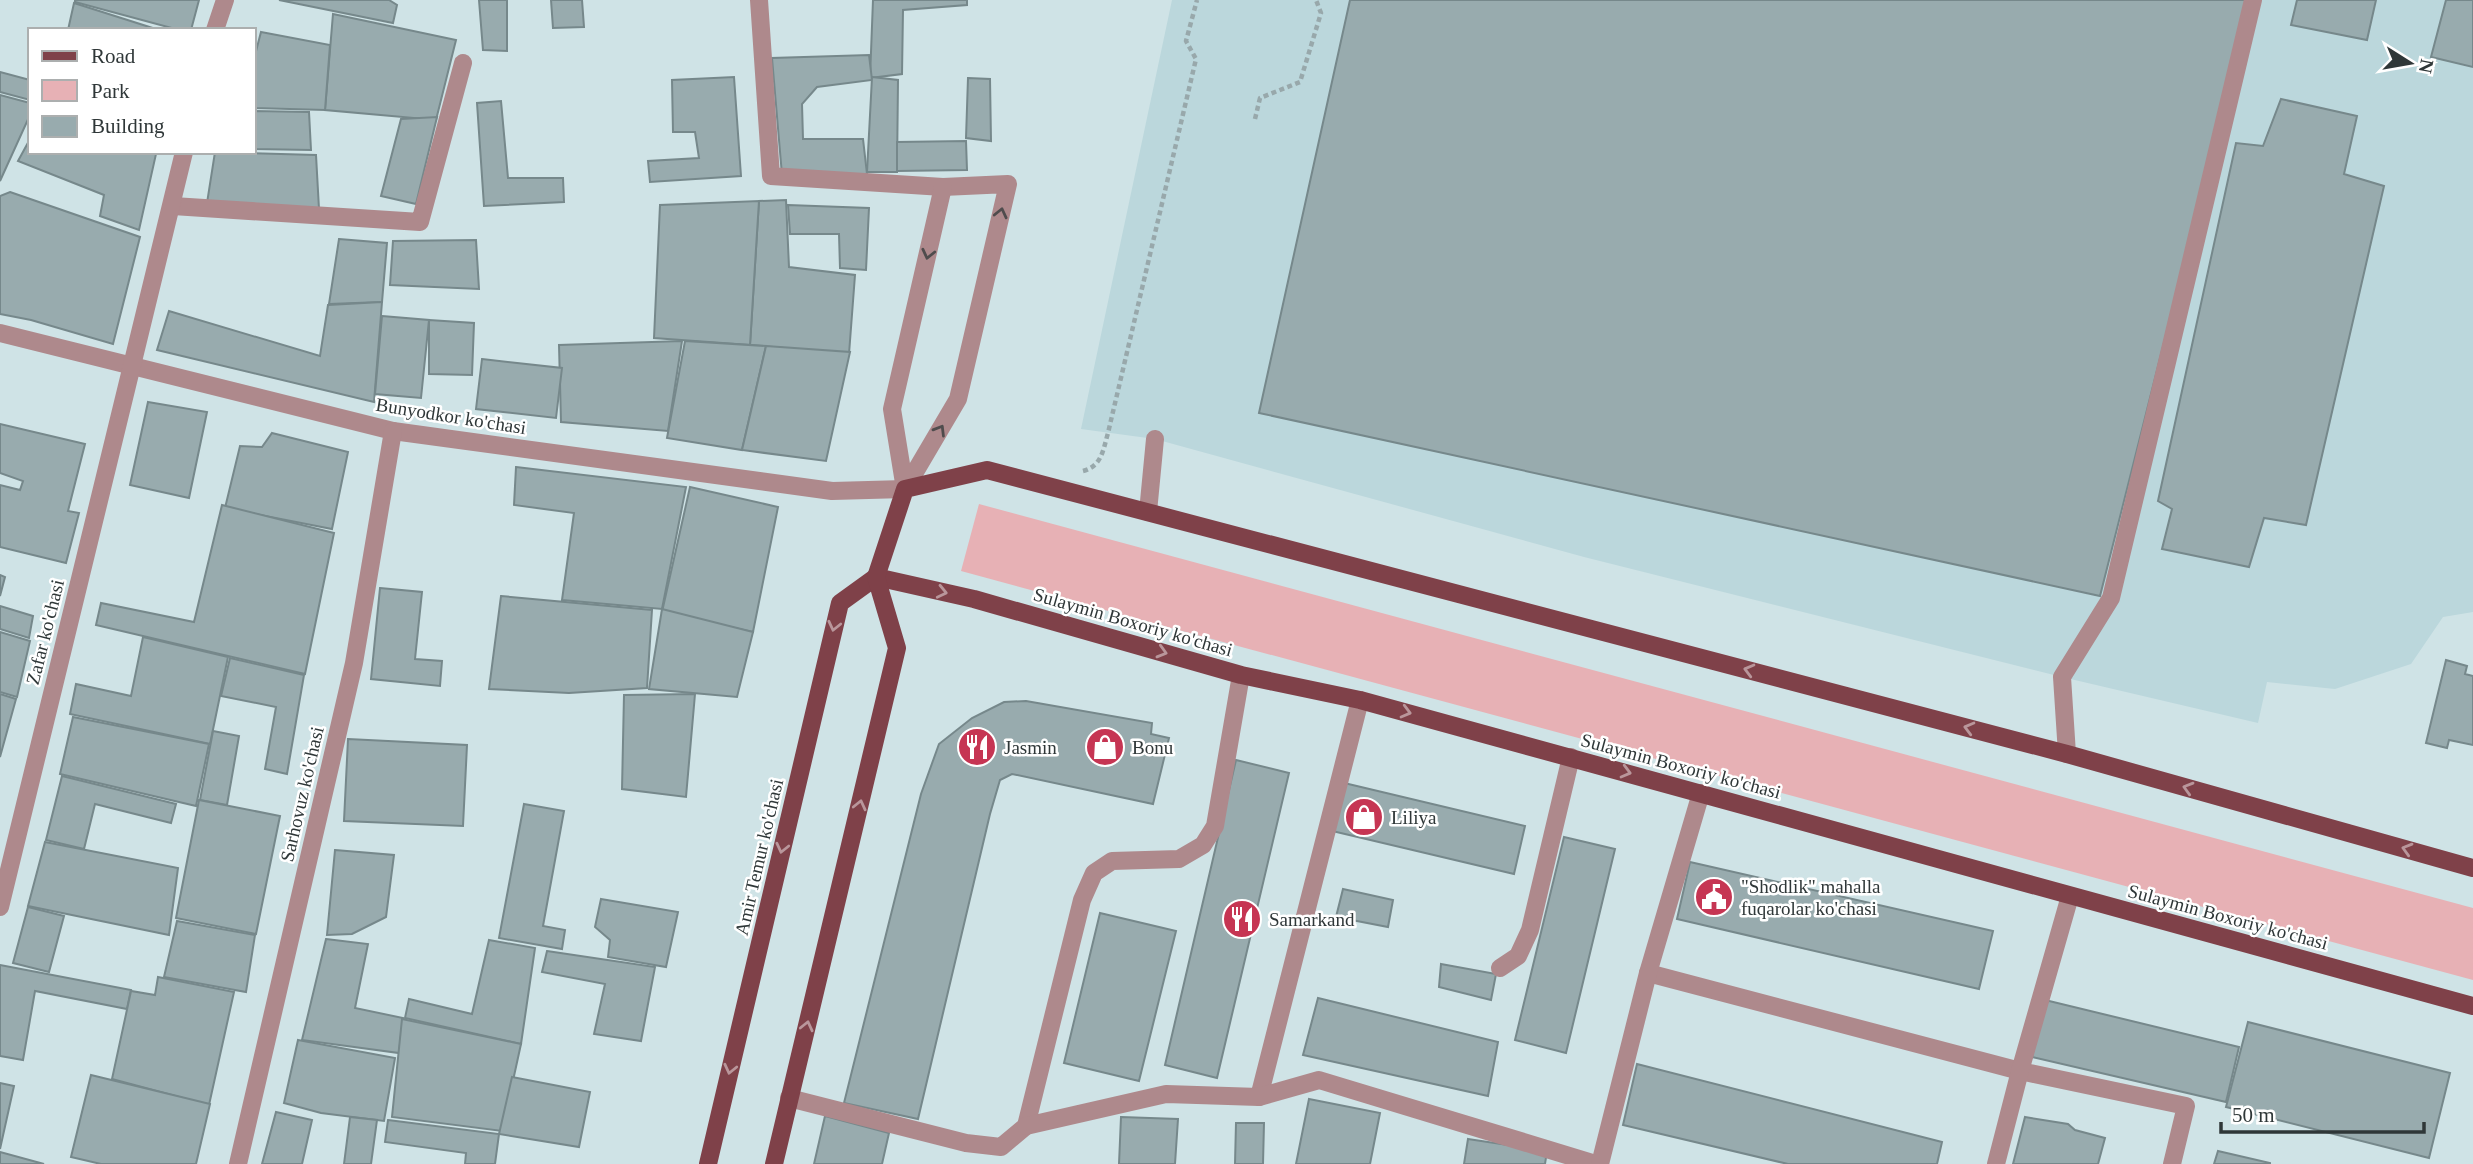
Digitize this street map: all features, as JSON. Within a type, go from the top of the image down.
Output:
[{"type":"main road","points":[[775,1164],[897,648],[876,577],[905,489],[987,470],[2067,754],[2473,868]]},
{"type":"main road","name":"Sulaymin Boxoriy ko'chasi","points":[[876,577],[975,599],[1241,675],[1360,699],[2473,1006]]},
{"type":"main road","name":"Amir Temur ko'chasi","points":[[708,1164],[840,603],[876,577]]},
{"type":"street","points":[[216,28],[225,0]]},
{"type":"street","points":[[759,0],[771,176],[943,187],[1008,184],[958,399],[905,489]]},
{"type":"street","points":[[2067,754],[2062,677],[2111,598],[2253,0]]},
{"type":"street","points":[[173,206],[420,222],[463,63]]},
{"type":"street","name":"Zafar ko'chasi","points":[[0,907],[184,154]]},
{"type":"street","points":[[905,489],[892,409],[943,187]]},
{"type":"street","name":"Bunyodkor ko'chasi","points":[[0,333],[393,431],[832,491],[905,489]]},
{"type":"street","name":"Sarhovuz ko'chasi","points":[[238,1164],[354,663],[393,431]]},
{"type":"street","points":[[1148,512],[1155,439]]},
{"type":"street","points":[[1026,1126],[1083,900],[1094,873],[1112,861],[1179,859],[1203,845],[1215,826],[1241,675]]},
{"type":"street","points":[[1259,1097],[1360,699]]},
{"type":"street","points":[[1500,968],[1518,956],[1530,930],[1571,757]]},
{"type":"street","points":[[789,1098],[966,1143],[1002,1147],[1026,1126],[1166,1094],[1259,1097],[1319,1080],[1598,1164],[1648,973],[1701,793]]},
{"type":"street","points":[[1996,1164],[2070,895]]},
{"type":"street","points":[[1648,973],[2020,1071],[2186,1106],[2172,1164]]},
{"type":"path","points":[[1078,473],[1092,468],[1101,459],[1108,433],[1196,59],[1186,41],[1197,0]]},
{"type":"path","points":[[1255,119],[1260,98],[1300,82],[1321,13],[1316,0]]},
{"type":"shaded area","points":[[1172,0],[2473,0],[2473,612],[2443,617],[2411,664],[2335,689],[2267,682],[2258,723],[2062,677],[1584,557],[1155,439],[1081,429]]},
{"type":"green space","points":[[979,504],[2473,908],[2473,980],[961,571]]},
{"type":"building","points":[[199,0],[192,28],[172,28],[75,2]]},
{"type":"building","points":[[279,0],[389,0],[397,5],[393,23]]},
{"type":"building","points":[[479,0],[507,0],[507,51],[483,50]]},
{"type":"building","points":[[551,0],[582,0],[584,27],[553,28]]},
{"type":"building","points":[[873,0],[967,0],[967,5],[903,10],[902,74],[870,78]]},
{"type":"building","points":[[1350,0],[2247,0],[2198,208],[2100,596],[1259,413]]},
{"type":"building","points":[[2297,0],[2376,0],[2367,40],[2291,25]]},
{"type":"building","points":[[2446,0],[2473,0],[2473,67],[2431,57]]},
{"type":"building","points":[[74,3],[153,28],[68,28]]},
{"type":"building","points":[[333,14],[456,40],[436,120],[325,110]]},
{"type":"building","points":[[261,32],[330,45],[325,110],[256,108],[256,51]]},
{"type":"building","points":[[869,55],[872,80],[817,87],[802,104],[803,139],[863,139],[867,174],[782,175],[772,58]]},
{"type":"building","points":[[0,72],[28,79],[28,99],[0,92]]},
{"type":"building","points":[[734,77],[741,176],[650,182],[648,161],[699,158],[695,132],[673,132],[672,80]]},
{"type":"building","points":[[872,77],[898,80],[897,172],[867,172]]},
{"type":"building","points":[[968,78],[990,79],[991,141],[966,138]]},
{"type":"building","points":[[0,95],[28,102],[28,119],[0,181]]},
{"type":"building","points":[[2281,99],[2357,116],[2344,174],[2384,186],[2306,525],[2264,518],[2249,567],[2162,549],[2172,509],[2158,501],[2236,143],[2263,146]]},
{"type":"building","points":[[501,101],[508,178],[563,178],[564,202],[484,206],[477,103]]},
{"type":"building","points":[[256,111],[309,112],[311,150],[256,149]]},
{"type":"building","points":[[437,117],[416,204],[381,196],[401,119]]},
{"type":"building","points":[[966,141],[967,170],[897,171],[897,142]]},
{"type":"building","points":[[28,143],[28,154],[156,154],[139,230],[100,216],[104,195],[18,161]]},
{"type":"building","points":[[215,154],[316,155],[319,209],[207,203]]},
{"type":"building","points":[[10,192],[140,237],[113,344],[31,320],[0,314],[0,196]]},
{"type":"building","points":[[786,200],[789,267],[855,275],[849,354],[750,345],[759,201]]},
{"type":"building","points":[[759,201],[750,345],[654,338],[660,205]]},
{"type":"building","points":[[788,205],[869,208],[866,270],[840,268],[839,234],[790,234]]},
{"type":"building","points":[[339,239],[387,243],[382,302],[329,304]]},
{"type":"building","points":[[476,240],[479,289],[390,285],[393,241]]},
{"type":"building","points":[[382,302],[374,402],[157,350],[169,311],[320,356],[328,305]]},
{"type":"building","points":[[382,316],[429,320],[421,398],[375,394]]},
{"type":"building","points":[[429,320],[474,323],[472,375],[429,374]]},
{"type":"building","points":[[682,341],[668,431],[561,422],[559,345]]},
{"type":"building","points":[[685,341],[766,346],[742,450],[667,438]]},
{"type":"building","points":[[766,346],[850,352],[826,461],[742,450]]},
{"type":"building","points":[[482,359],[562,368],[556,418],[476,409]]},
{"type":"building","points":[[148,402],[207,412],[189,498],[130,485]]},
{"type":"building","points":[[0,424],[85,444],[68,511],[79,513],[66,563],[0,547],[0,485],[20,490],[23,481],[0,473]]},
{"type":"building","points":[[272,433],[348,452],[332,529],[225,508],[240,446],[262,447]]},
{"type":"building","points":[[516,467],[686,487],[662,609],[562,600],[574,513],[514,505]]},
{"type":"building","points":[[690,487],[778,507],[753,632],[662,612]]},
{"type":"building","points":[[222,505],[334,533],[305,674],[96,625],[101,603],[194,622]]},
{"type":"building","points":[[0,575],[5,577],[0,596]]},
{"type":"building","points":[[380,588],[422,592],[415,659],[442,661],[440,686],[371,679]]},
{"type":"building","points":[[501,596],[652,610],[647,688],[569,693],[489,689]]},
{"type":"building","points":[[0,606],[33,616],[29,638],[0,629]]},
{"type":"building","points":[[662,609],[753,632],[737,697],[649,689]]},
{"type":"building","points":[[0,632],[30,641],[17,697],[0,692]]},
{"type":"building","points":[[143,637],[228,657],[210,744],[70,714],[76,684],[131,696]]},
{"type":"building","points":[[230,658],[304,675],[287,774],[265,769],[276,707],[221,696]]},
{"type":"building","points":[[2446,660],[2467,666],[2465,674],[2473,676],[2473,745],[2449,740],[2447,748],[2426,743]]},
{"type":"building","points":[[0,694],[16,699],[0,757]]},
{"type":"building","points":[[695,694],[686,797],[622,789],[624,695]]},
{"type":"building","points":[[1026,701],[1152,723],[1151,734],[1169,738],[1153,804],[1012,774],[1000,780],[918,1119],[844,1103],[921,794],[939,744],[972,718],[1004,702]]},
{"type":"building","points":[[73,717],[209,744],[196,806],[60,774]]},
{"type":"building","points":[[213,731],[239,736],[227,805],[200,800]]},
{"type":"building","points":[[348,739],[467,745],[463,826],[344,821]]},
{"type":"building","points":[[1236,760],[1289,773],[1217,1078],[1165,1065]]},
{"type":"building","points":[[62,776],[176,804],[171,823],[95,804],[84,849],[46,840]]},
{"type":"building","points":[[1340,782],[1525,826],[1514,874],[1328,830]]},
{"type":"building","points":[[199,800],[280,816],[256,934],[176,918]]},
{"type":"building","points":[[524,804],[564,811],[543,926],[565,930],[562,949],[499,938]]},
{"type":"building","points":[[1564,837],[1615,849],[1566,1053],[1515,1040]]},
{"type":"building","points":[[45,842],[178,868],[169,935],[28,906]]},
{"type":"building","points":[[335,850],[394,855],[386,917],[352,934],[327,935]]},
{"type":"building","points":[[1690,862],[1993,931],[1979,989],[1677,919]]},
{"type":"building","points":[[1343,889],[1393,900],[1388,927],[1336,917]]},
{"type":"building","points":[[601,899],[678,912],[666,967],[608,957],[610,940],[595,927]]},
{"type":"building","points":[[28,907],[64,916],[49,972],[13,963]]},
{"type":"building","points":[[1100,913],[1176,931],[1139,1081],[1064,1063]]},
{"type":"building","points":[[177,921],[255,935],[246,992],[164,977]]},
{"type":"building","points":[[326,939],[368,944],[355,1008],[403,1018],[399,1053],[302,1040]]},
{"type":"building","points":[[489,940],[535,948],[521,1044],[405,1018],[409,999],[472,1014]]},
{"type":"building","points":[[547,951],[655,967],[641,1041],[594,1034],[605,984],[542,972]]},
{"type":"building","points":[[1441,964],[1496,974],[1491,1000],[1439,987]]},
{"type":"building","points":[[0,965],[131,990],[127,1009],[35,991],[23,1060],[0,1056]]},
{"type":"building","points":[[158,977],[234,992],[209,1105],[112,1079],[131,991],[155,995]]},
{"type":"building","points":[[1318,998],[1498,1042],[1488,1096],[1303,1055]]},
{"type":"building","points":[[2045,1000],[2239,1047],[2226,1102],[2032,1057]]},
{"type":"building","points":[[402,1019],[521,1044],[502,1131],[392,1117]]},
{"type":"building","points":[[2248,1022],[2450,1073],[2429,1158],[2226,1107]]},
{"type":"building","points":[[298,1040],[395,1058],[384,1121],[321,1113],[284,1103]]},
{"type":"building","points":[[1637,1064],[1942,1142],[1937,1164],[1788,1164],[1623,1125]]},
{"type":"building","points":[[91,1075],[210,1104],[196,1164],[101,1164],[71,1157]]},
{"type":"building","points":[[512,1077],[590,1092],[579,1147],[499,1134]]},
{"type":"building","points":[[0,1083],[14,1086],[0,1149]]},
{"type":"building","points":[[1309,1099],[1380,1113],[1370,1164],[1296,1164]]},
{"type":"building","points":[[276,1112],[312,1120],[302,1164],[262,1164]]},
{"type":"building","points":[[825,1116],[889,1133],[882,1164],[814,1164]]},
{"type":"building","points":[[350,1117],[377,1120],[371,1164],[344,1164]]},
{"type":"building","points":[[1121,1117],[1178,1119],[1175,1164],[1119,1164]]},
{"type":"building","points":[[2025,1117],[2068,1124],[2075,1130],[2105,1138],[2098,1164],[2013,1164]]},
{"type":"building","points":[[388,1120],[499,1134],[495,1164],[465,1164],[466,1153],[385,1142]]},
{"type":"building","points":[[1236,1123],[1264,1123],[1263,1164],[1235,1164]]},
{"type":"building","points":[[1468,1139],[1547,1151],[1545,1164],[1464,1164]]},
{"type":"building","points":[[2218,1151],[2270,1163],[2270,1164],[2214,1164]]},
{"type":"building","points":[[0,1152],[44,1164],[0,1164]]},
{"type":"place","name":"Jasmin","points":[[977,747]]},
{"type":"place","name":"Bonu","points":[[1105,747]]},
{"type":"place","name":"Liliya","points":[[1364,817]]},
{"type":"place","name":"\"Shodlik\" mahalla fuqarolar ko'chasi","points":[[1714,897]]},
{"type":"place","name":"Samarkand","points":[[1242,919]]}]
